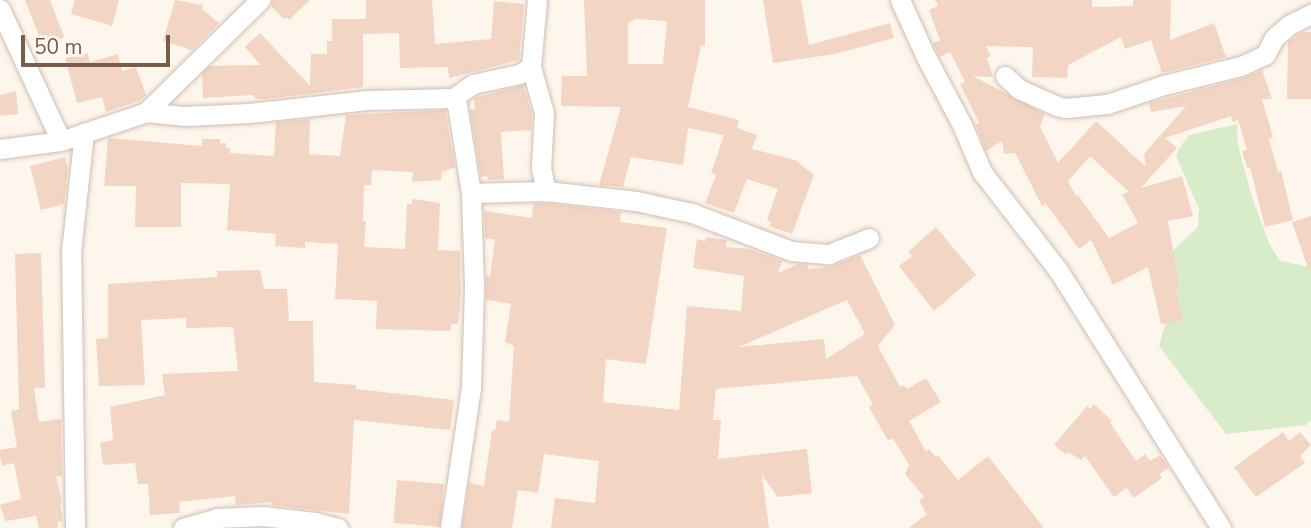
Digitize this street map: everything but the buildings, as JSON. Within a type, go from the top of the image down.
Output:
[{"type":"street","points":[[146,112],[260,0]]},
{"type":"street","points":[[537,0],[531,66],[544,113],[541,168],[547,191]]},
{"type":"street","points":[[900,0],[963,127],[982,172],[1058,270],[1221,528]]},
{"type":"street","points":[[0,9],[61,141]]},
{"type":"street","points":[[1005,76],[1019,89],[1057,106],[1066,108],[1107,104],[1253,61],[1265,55],[1274,38],[1289,25],[1311,14]]},
{"type":"street","points":[[0,149],[61,141],[146,112],[185,116],[367,100],[453,98],[473,84],[519,74],[531,66]]},
{"type":"street","points":[[450,528],[471,388],[474,285],[471,193],[457,105],[453,98]]},
{"type":"street","points":[[75,528],[71,252],[84,133]]},
{"type":"street","points":[[471,193],[547,191],[636,201],[692,214],[791,251],[829,254],[869,238]]},
{"type":"street","points":[[183,528],[217,518],[263,516],[315,522],[338,528]]},
{"type":"green space","points":[[1237,124],[1238,145],[1252,197],[1269,243],[1280,261],[1311,267],[1311,420],[1306,425],[1226,434],[1159,346],[1171,305],[1163,260],[1198,227],[1199,209],[1176,156],[1189,135]]}]
